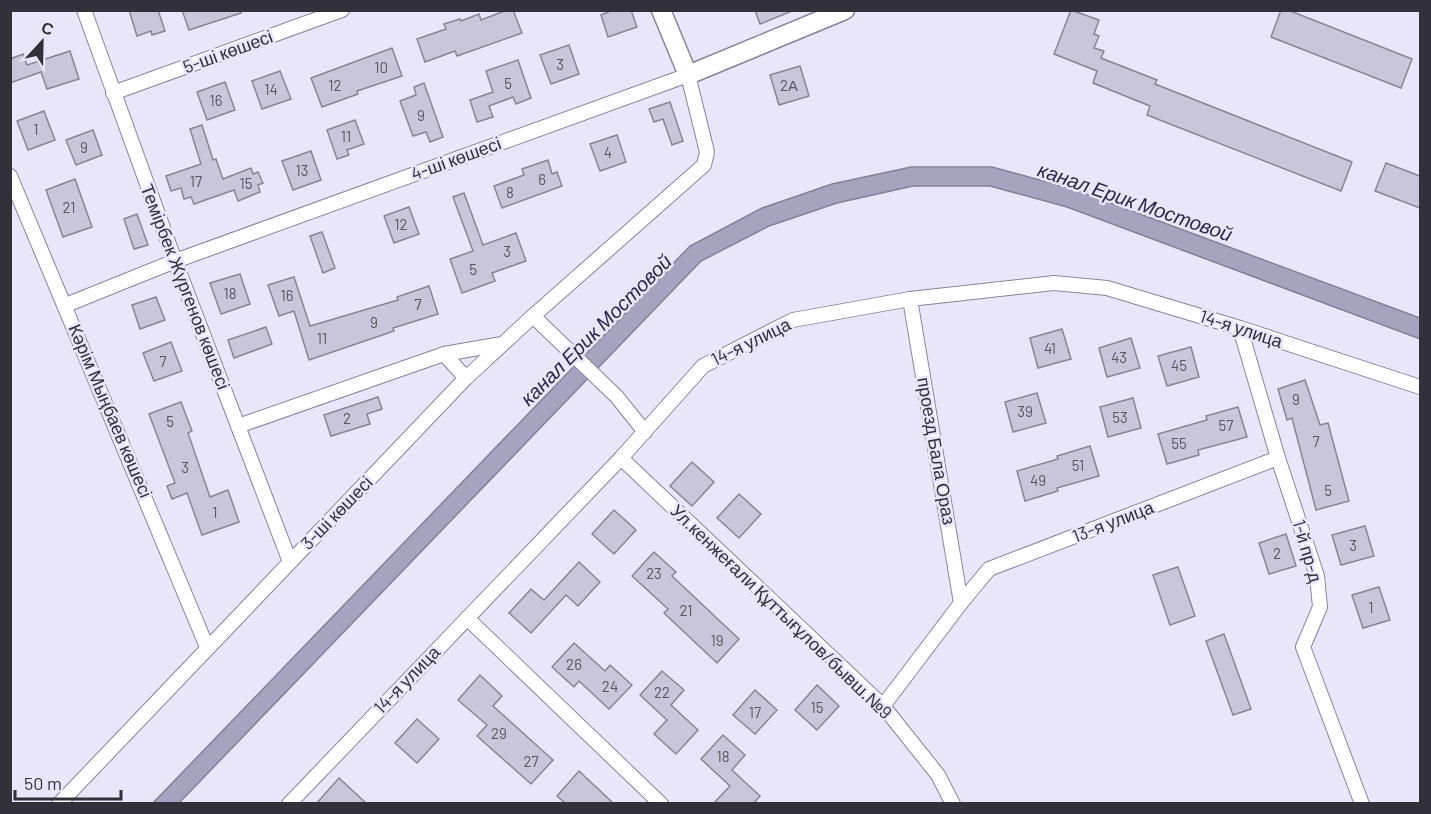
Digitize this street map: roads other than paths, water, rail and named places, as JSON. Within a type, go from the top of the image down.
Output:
[{"type":"street","name":"Темірбек Жүргенов көшесі","points":[[84,10],[175,261],[290,562]]},
{"type":"street","name":"5-ші көшесі","points":[[113,93],[342,10]]},
{"type":"street","points":[[661,10],[688,75]]},
{"type":"street","name":"4-ші көшесі","points":[[66,305],[175,261],[688,75],[845,10]]},
{"type":"street","name":"3-ші көшесі","points":[[58,804],[466,378],[704,165],[707,152],[688,75]]},
{"type":"street","name":"Кәрім Мыңбаев көшесі","points":[[10,176],[66,305],[207,647]]},
{"type":"street","name":"14-я улица","points":[[298,800],[467,618],[621,458],[702,366],[793,320],[910,299],[1054,283],[1107,288],[1240,328],[1420,387]]},
{"type":"street","name":"проезд Бала Ораз","points":[[910,299],[961,603]]},
{"type":"street","points":[[533,316],[617,397],[645,432]]},
{"type":"street","name":"1-й пр-д","points":[[1240,328],[1278,458],[1317,576],[1320,607],[1303,647],[1362,804]]},
{"type":"street","points":[[238,426],[444,354],[502,344]]},
{"type":"street","points":[[444,354],[466,378]]},
{"type":"street","name":"Ул.кенжеғали Құттығұлов/бывш.№9","points":[[621,458],[883,706],[938,775],[953,804]]},
{"type":"street","name":"13-я улица","points":[[883,706],[989,569],[1278,458]]},
{"type":"street","points":[[467,618],[661,804]]},
{"type":"water label","name":"канал Ерик Мостовой","points":[[1135,202]]},
{"type":"water label","name":"канал Ерик Мостовой","points":[[596,330]]}]
